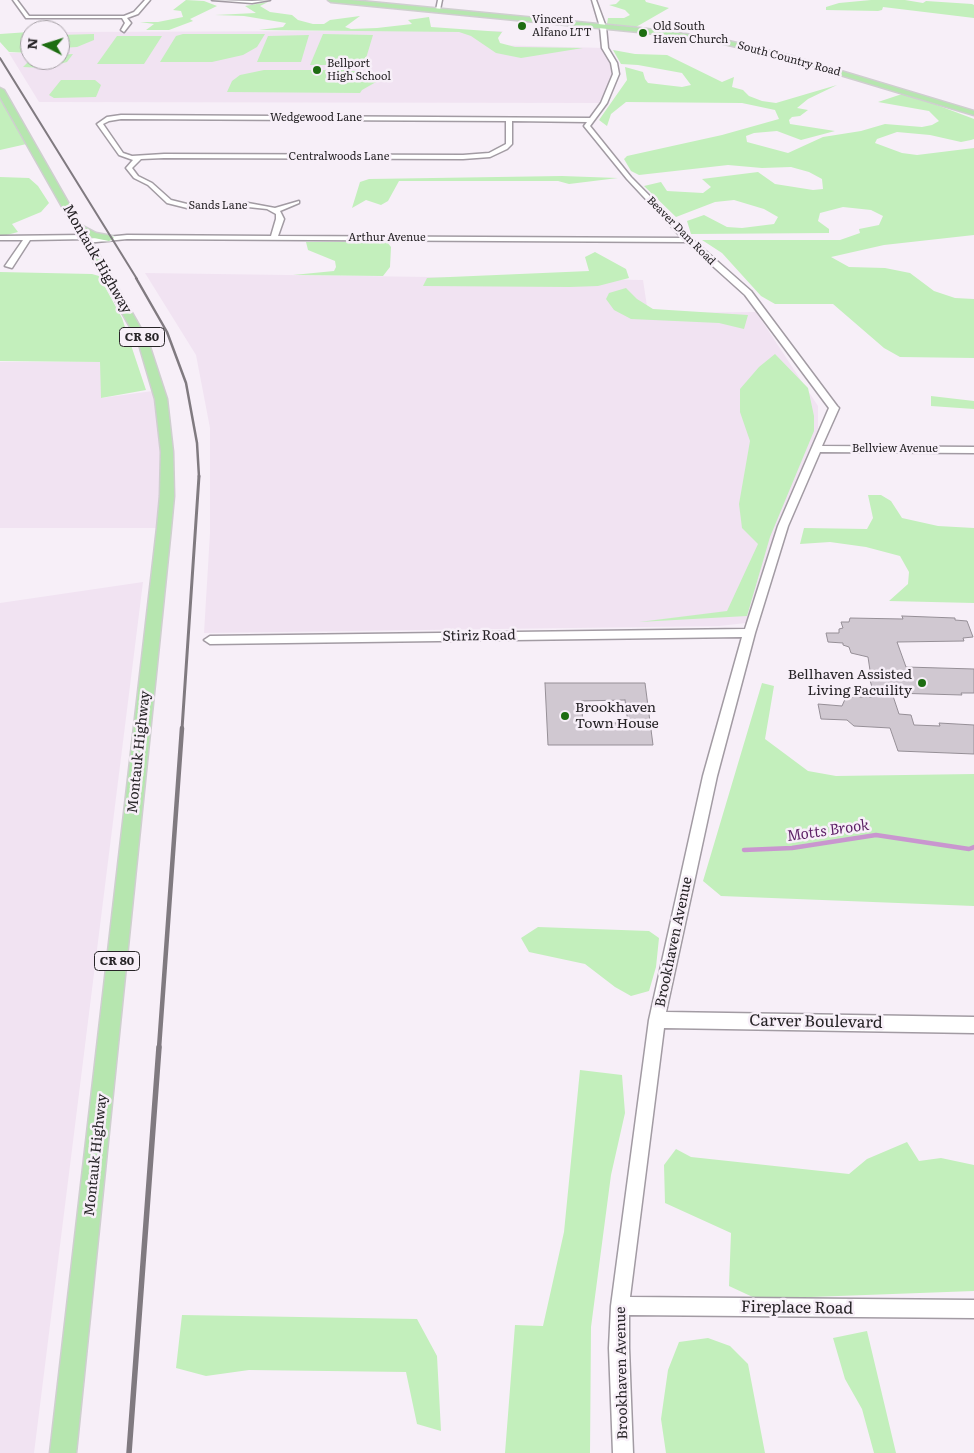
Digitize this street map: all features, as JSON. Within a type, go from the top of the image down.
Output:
[{"type":"main road","name":"South Country Road","points":[[331,0],[716,40],[752,47],[974,113]]},
{"type":"main road","name":"Montauk Highway","points":[[0,90],[135,324],[151,361],[164,416],[167,452],[167,482],[63,1453]]},
{"type":"main road","points":[[77,226],[93,236],[108,238]]},
{"type":"main road","points":[[88,245],[98,244],[108,238]]},
{"type":"street","points":[[15,0],[28,16],[32,18],[124,17],[136,13],[148,0]]},
{"type":"street","points":[[214,0],[252,2],[268,0]]},
{"type":"street","points":[[438,10],[440,0]]},
{"type":"street","points":[[590,120],[600,109],[616,76],[614,63],[606,48],[603,27],[594,0]]},
{"type":"street","points":[[124,17],[128,23],[124,30]]},
{"type":"street","name":"Wedgewood Lane","points":[[140,158],[121,154],[100,124],[112,117],[590,120]]},
{"type":"street","name":"Centralwoods Lane","points":[[140,158],[164,156],[480,157],[498,152],[509,144],[509,118]]},
{"type":"street","name":"Beaver Dam Road","points":[[590,120],[587,126],[629,178],[688,240],[748,293],[834,408],[816,448]]},
{"type":"street","name":"Sands Lane","points":[[140,158],[133,162],[129,168],[136,177],[150,184],[170,202],[191,207],[248,205],[268,207],[274,210]]},
{"type":"street","points":[[274,210],[297,202]]},
{"type":"street","points":[[274,210],[279,213],[280,219],[274,238]]},
{"type":"street","name":"Arthur Avenue","points":[[0,238],[28,238],[88,245],[108,238],[688,240]]},
{"type":"street","points":[[9,266],[28,238]]},
{"type":"street","name":"Bellview Avenue","points":[[816,448],[974,450]]},
{"type":"street","name":"Brookhaven Avenue","points":[[623,1453],[619,1348],[620,1306],[657,1020],[710,776],[749,633],[783,526],[816,448]]},
{"type":"street","name":"Stiriz Road","points":[[210,640],[749,633]]},
{"type":"street","name":"Carver Boulevard","points":[[657,1020],[974,1025]]},
{"type":"street","name":"Fireplace Road","points":[[620,1306],[974,1310]]},
{"type":"shaded area","name":"Bellport High School","points":[[503,31],[491,45],[605,48],[616,76],[604,103],[39,102],[9,53],[20,53],[20,70],[70,70],[70,32]]},
{"type":"shaded area","points":[[145,273],[643,280],[648,313],[756,312],[818,406],[818,429],[746,623],[719,626],[204,633],[210,533],[210,428],[196,355]]},
{"type":"shaded area","points":[[0,362],[101,362],[101,398],[160,390],[164,528],[0,528]]},
{"type":"shaded area","points":[[143,582],[34,1453],[0,1453],[0,603]]},
{"type":"green space","points":[[186,0],[204,1],[217,6],[190,19],[193,21],[169,30],[146,30],[154,24],[140,22],[158,22],[183,17],[181,11],[173,10]]},
{"type":"green space","points":[[620,0],[645,0],[646,2],[669,8],[636,27],[607,24],[608,18],[624,18],[630,15],[625,10],[609,5],[616,4]]},
{"type":"green space","points":[[871,0],[972,4],[974,5],[974,18],[883,7],[882,10],[878,11],[826,10],[826,7],[839,3]]},
{"type":"green space","points":[[268,2],[260,6],[270,12],[292,15],[298,20],[313,24],[324,24],[330,20],[360,16],[345,27],[351,29],[377,28],[412,24],[408,20],[429,17],[431,27],[502,32],[498,38],[500,43],[515,47],[583,48],[521,58],[496,53],[471,36],[459,32],[259,30],[283,27],[286,23],[244,16],[215,15],[256,13],[245,6]]},
{"type":"green space","points":[[20,33],[20,53],[9,52],[0,42],[0,34]]},
{"type":"green space","points":[[94,34],[94,40],[77,47],[70,47],[70,35]]},
{"type":"green space","points":[[183,34],[265,34],[257,47],[243,55],[212,62],[160,62],[176,36]]},
{"type":"green space","points":[[323,34],[373,35],[364,65],[310,65]]},
{"type":"green space","points":[[309,35],[301,62],[257,62],[268,36]]},
{"type":"green space","points":[[117,36],[162,36],[144,64],[97,64]]},
{"type":"green space","points":[[613,50],[635,54],[667,55],[722,82],[734,77],[732,87],[743,90],[749,96],[762,101],[776,103],[837,85],[808,99],[797,108],[808,110],[800,116],[792,117],[789,120],[790,124],[835,131],[801,140],[777,131],[754,133],[746,136],[747,142],[788,153],[823,137],[861,131],[885,124],[922,127],[939,121],[929,111],[878,102],[905,93],[974,119],[974,139],[971,140],[961,142],[930,135],[897,132],[877,139],[875,143],[902,153],[917,155],[974,148],[974,235],[884,245],[831,257],[849,267],[885,268],[910,273],[934,291],[955,298],[974,299],[974,358],[900,357],[884,348],[833,304],[775,304],[761,296],[722,253],[702,240],[840,240],[860,233],[859,229],[879,225],[883,216],[871,210],[843,207],[820,213],[818,221],[829,229],[829,233],[691,234],[687,221],[704,215],[727,227],[742,228],[774,224],[778,217],[764,209],[734,200],[715,202],[676,217],[644,186],[661,182],[667,191],[703,193],[711,187],[702,179],[758,172],[775,184],[813,190],[823,189],[822,179],[809,172],[791,167],[762,168],[728,165],[639,175],[631,171],[624,159],[627,156],[722,135],[779,119],[775,110],[742,103],[626,102],[611,114],[607,126],[599,120],[627,80],[625,67],[643,72],[648,83],[682,87],[691,85],[682,73],[621,64]]},
{"type":"green space","points":[[264,70],[349,70],[374,75],[376,82],[360,93],[227,92],[232,81],[240,75]]},
{"type":"green space","points":[[61,80],[95,80],[101,85],[96,97],[54,98],[49,95]]},
{"type":"green space","points":[[0,90],[31,143],[0,150]]},
{"type":"green space","points":[[562,176],[618,178],[569,184],[558,181],[399,181],[388,201],[381,205],[366,200],[352,208],[360,182],[369,179]]},
{"type":"green space","points":[[0,177],[29,178],[38,186],[49,203],[41,212],[12,224],[18,232],[3,236],[0,236]]},
{"type":"green space","points":[[306,242],[387,242],[391,247],[390,267],[383,276],[293,275],[334,271],[336,267],[335,261],[308,250]]},
{"type":"green space","points":[[595,252],[626,269],[629,278],[598,286],[423,286],[427,278],[589,271],[585,257]]},
{"type":"green space","points":[[0,272],[92,274],[99,276],[122,318],[146,390],[101,398],[100,362],[0,361]]},
{"type":"green space","points":[[626,288],[637,299],[653,309],[748,315],[744,329],[719,323],[631,319],[614,310],[606,299],[609,293]]},
{"type":"green space","points":[[775,354],[808,388],[814,416],[814,431],[770,537],[747,616],[639,622],[727,611],[758,544],[742,528],[739,504],[750,441],[740,412],[740,389],[759,367]]},
{"type":"green space","points":[[931,396],[974,401],[974,409],[931,406]]},
{"type":"green space","points":[[868,495],[881,495],[891,501],[902,518],[938,526],[974,528],[974,603],[889,601],[908,584],[909,572],[900,556],[866,547],[830,542],[800,544],[804,528],[867,529],[873,518]]},
{"type":"green space","points":[[762,683],[774,686],[765,739],[808,771],[836,776],[974,774],[974,906],[721,896],[703,881]]},
{"type":"green space","points":[[538,927],[649,931],[659,938],[656,967],[649,991],[631,996],[615,987],[585,964],[529,952],[521,938]]},
{"type":"green space","points":[[580,1070],[622,1075],[625,1113],[611,1175],[591,1327],[590,1453],[505,1453],[515,1325],[543,1326],[564,1232]]},
{"type":"green space","points":[[907,1142],[919,1161],[941,1158],[974,1165],[974,1291],[757,1299],[729,1286],[731,1233],[665,1203],[664,1165],[676,1149],[691,1157],[849,1174],[867,1159]]},
{"type":"green space","points":[[182,1315],[417,1319],[437,1356],[441,1431],[417,1424],[406,1372],[249,1370],[206,1376],[176,1368]]},
{"type":"green space","points":[[867,1331],[896,1453],[874,1453],[862,1409],[845,1379],[833,1338]]},
{"type":"green space","points":[[708,1338],[730,1346],[748,1364],[765,1453],[666,1453],[661,1419],[668,1370],[679,1342]]},
{"type":"building","name":"Bellhaven Assisted Living Facuility","points":[[902,616],[955,618],[955,620],[967,621],[973,637],[963,638],[964,641],[897,642],[906,667],[974,669],[974,693],[961,693],[962,695],[892,693],[899,714],[911,715],[914,725],[940,726],[939,723],[974,725],[974,754],[898,751],[890,728],[854,726],[847,720],[821,719],[818,704],[842,706],[846,697],[875,697],[869,677],[871,677],[868,657],[851,653],[849,647],[843,645],[843,643],[828,642],[826,633],[839,633],[839,629],[843,628],[841,622],[849,622],[850,618],[903,619]]},
{"type":"building","name":"Brookhaven Town House","points":[[545,683],[645,683],[653,745],[548,745]],"holes":[[[625,700],[628,723],[583,723],[581,701]]]},
{"type":"waterway","name":"Motts Brook","points":[[744,850],[792,848],[876,835],[969,849],[974,847]]},
{"type":"railway","points":[[0,58],[137,279]]},
{"type":"railway","points":[[136,278],[167,332],[186,383],[197,443],[199,476]]},
{"type":"railway","points":[[182,729],[199,476]]},
{"type":"railway","points":[[159,1048],[182,728]]},
{"type":"railway","points":[[129,1453],[159,1047]]},
{"type":"place","name":"Vincent Alfano LTT","points":[[522,26]]},
{"type":"place","name":"Old South Haven Church","points":[[643,33]]},
{"type":"place","name":"Bellport High School","points":[[317,70]]},
{"type":"place","name":"Bellhaven Assisted Living Facuility","points":[[922,683]]},
{"type":"place","name":"Brookhaven Town House","points":[[565,716]]}]
